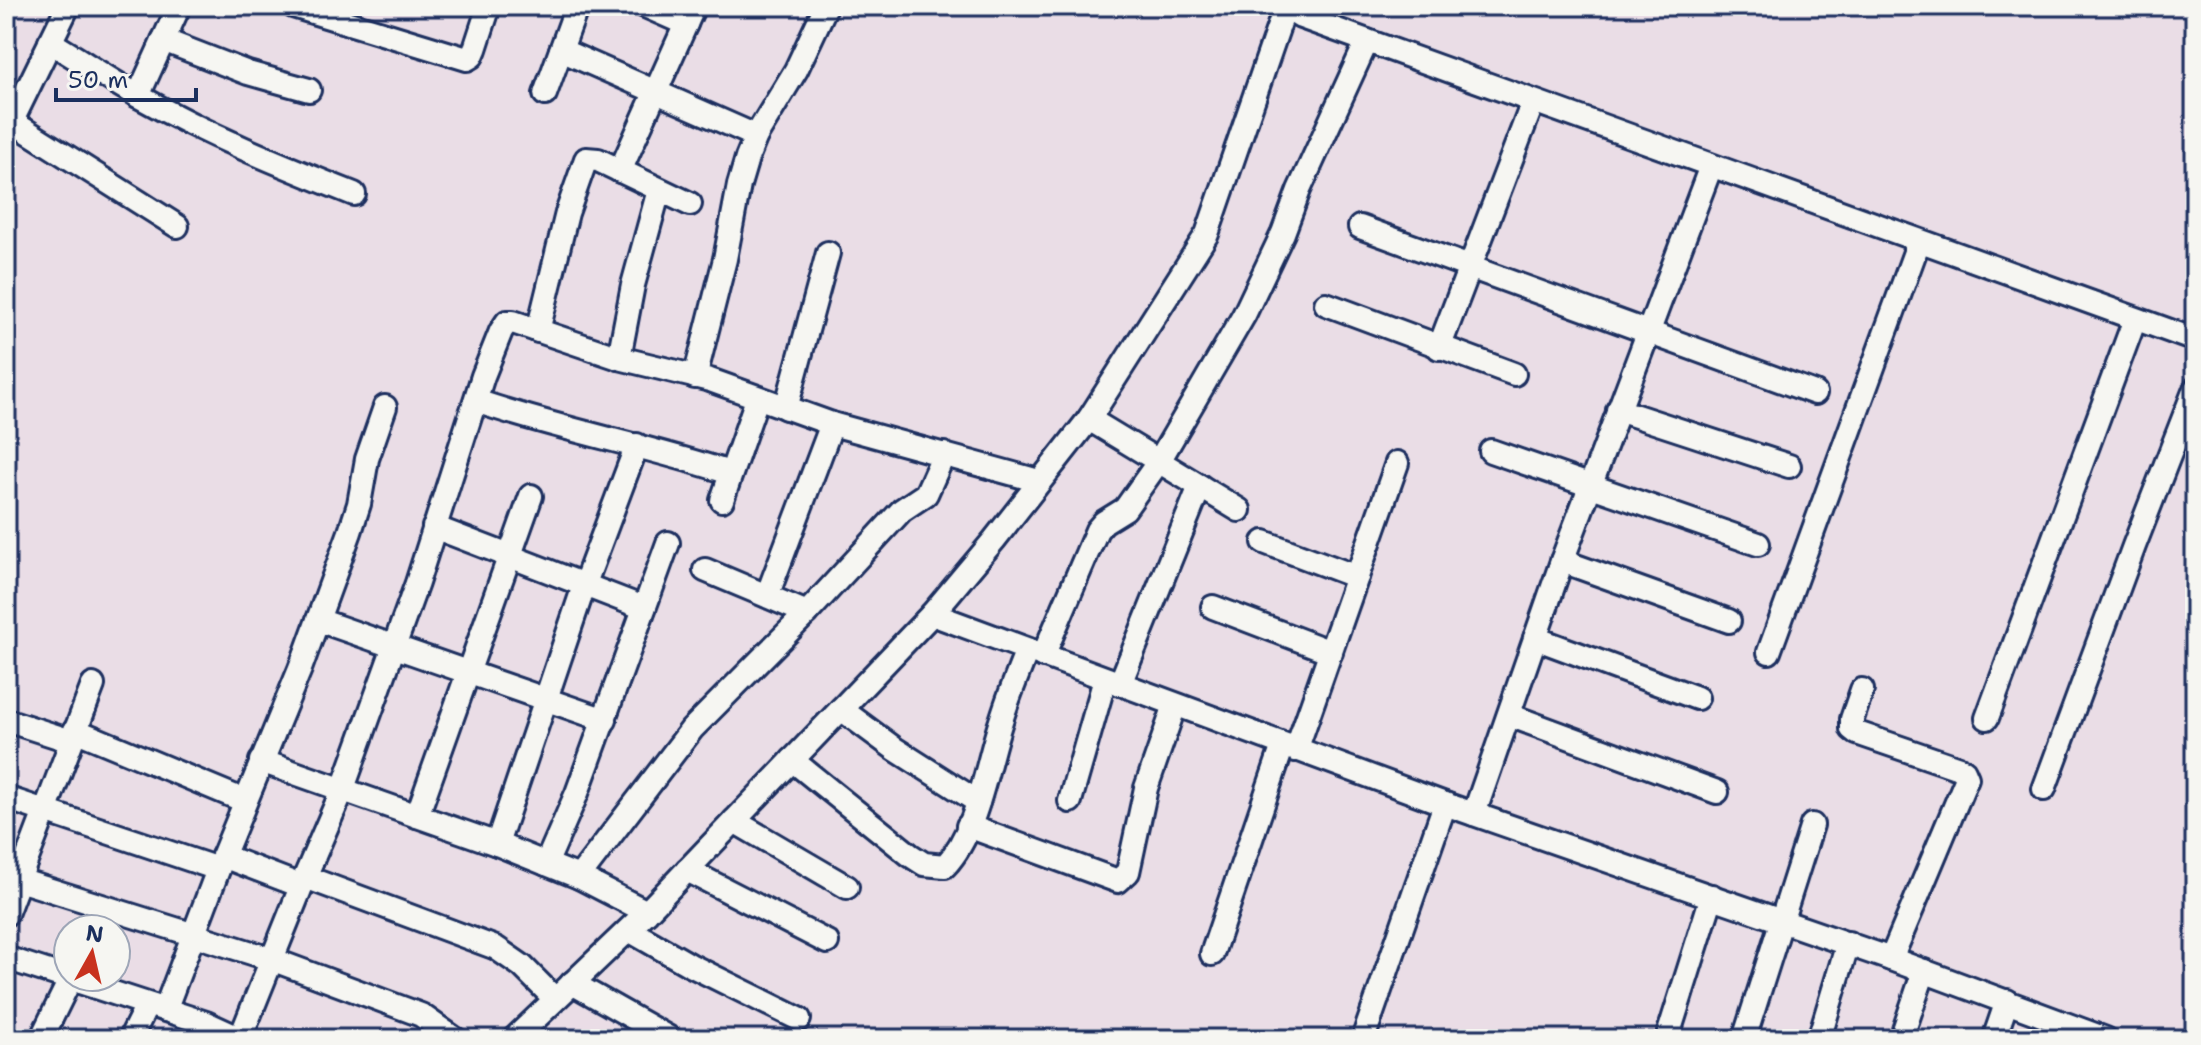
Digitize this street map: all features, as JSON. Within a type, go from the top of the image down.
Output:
[{"type":"street","points":[[68,6],[8,127],[177,226]]},
{"type":"street","points":[[138,96],[179,6]]},
{"type":"street","points":[[293,6],[467,59],[472,56],[485,7]]},
{"type":"street","points":[[545,94],[577,6]]},
{"type":"street","points":[[620,171],[690,15],[645,6]]},
{"type":"street","points":[[695,377],[730,236],[739,185],[756,136],[796,70],[826,6]]},
{"type":"street","points":[[514,1039],[647,912],[932,614],[1089,419],[1207,234],[1284,7],[1301,17],[1533,102],[2195,340]]},
{"type":"street","points":[[163,40],[248,73],[309,90]]},
{"type":"street","points":[[792,760],[924,864],[945,866],[952,858],[978,802],[1001,720],[1097,530],[1125,509],[1159,461],[1244,315],[1367,41]]},
{"type":"street","points":[[50,42],[138,96],[268,160],[354,194]]},
{"type":"street","points":[[561,50],[756,136]]},
{"type":"street","points":[[1439,348],[1533,102]]},
{"type":"street","points":[[538,331],[567,213],[586,159],[592,158],[690,204]]},
{"type":"street","points":[[1474,814],[1562,561],[1711,166]]},
{"type":"street","points":[[619,358],[633,285],[659,190]]},
{"type":"street","points":[[1360,227],[1815,393]]},
{"type":"street","points":[[1769,652],[1919,241]]},
{"type":"street","points":[[786,408],[828,253]]},
{"type":"street","points":[[1326,304],[1514,374]]},
{"type":"street","points":[[1987,718],[2135,319]]},
{"type":"street","points":[[110,993],[206,1023],[241,1039],[342,791],[483,376],[504,325],[513,322],[619,358],[695,377],[832,424],[1039,481]]},
{"type":"street","points":[[2044,789],[2195,389]]},
{"type":"street","points":[[722,500],[757,399]]},
{"type":"street","points":[[476,401],[556,427],[637,445],[730,473]]},
{"type":"street","points":[[130,1039],[156,1008],[193,936],[350,532],[359,504],[367,459],[385,407]]},
{"type":"street","points":[[1618,410],[1789,466]]},
{"type":"street","points":[[1089,419],[1239,510]]},
{"type":"street","points":[[767,596],[832,424]]},
{"type":"street","points":[[497,844],[584,586],[637,445]]},
{"type":"street","points":[[1491,451],[1758,544]]},
{"type":"street","points":[[579,877],[692,729],[807,613],[902,510],[926,494],[944,454]]},
{"type":"street","points":[[1212,954],[1290,748],[1331,652],[1397,463]]},
{"type":"street","points":[[1070,801],[1112,682],[1200,486]]},
{"type":"street","points":[[417,816],[531,496]]},
{"type":"street","points":[[434,527],[644,608]]},
{"type":"street","points":[[1264,542],[1357,577]]},
{"type":"street","points":[[546,864],[605,720],[668,543]]},
{"type":"street","points":[[1562,561],[1729,621]]},
{"type":"street","points":[[705,570],[807,613]]},
{"type":"street","points":[[1213,607],[1331,652]]},
{"type":"street","points":[[932,614],[1290,748],[1848,943],[2106,1039]]},
{"type":"street","points":[[318,620],[605,720]]},
{"type":"street","points":[[1535,638],[1697,698]]},
{"type":"street","points":[[6,914],[12,878],[45,811],[93,685]]},
{"type":"street","points":[[1862,690],[1852,719],[1852,729],[1959,768],[1967,778],[1891,959]]},
{"type":"street","points":[[968,826],[1109,880],[1124,878],[1128,872],[1146,788],[1175,705]]},
{"type":"street","points":[[841,709],[895,749],[978,802]]},
{"type":"street","points":[[1509,715],[1717,792]]},
{"type":"street","points":[[6,720],[73,736],[245,801]]},
{"type":"street","points":[[261,761],[497,844],[579,877],[647,912]]},
{"type":"street","points":[[6,798],[221,862],[303,881],[496,948],[522,966],[555,999]]},
{"type":"street","points":[[1363,1039],[1445,804]]},
{"type":"street","points":[[734,821],[847,887]]},
{"type":"street","points":[[1744,1039],[1812,825]]},
{"type":"street","points":[[687,870],[827,942]]},
{"type":"street","points":[[12,878],[271,959],[421,1015],[455,1039]]},
{"type":"street","points":[[1667,1039],[1712,896]]},
{"type":"street","points":[[629,930],[690,965],[799,1019]]},
{"type":"street","points":[[1819,1039],[1848,943]]},
{"type":"street","points":[[6,958],[52,974]]},
{"type":"street","points":[[1901,1039],[1924,971]]},
{"type":"street","points":[[572,983],[671,1039]]},
{"type":"street","points":[[41,1039],[64,993]]},
{"type":"street","points":[[1994,1039],[2007,1001]]}]
